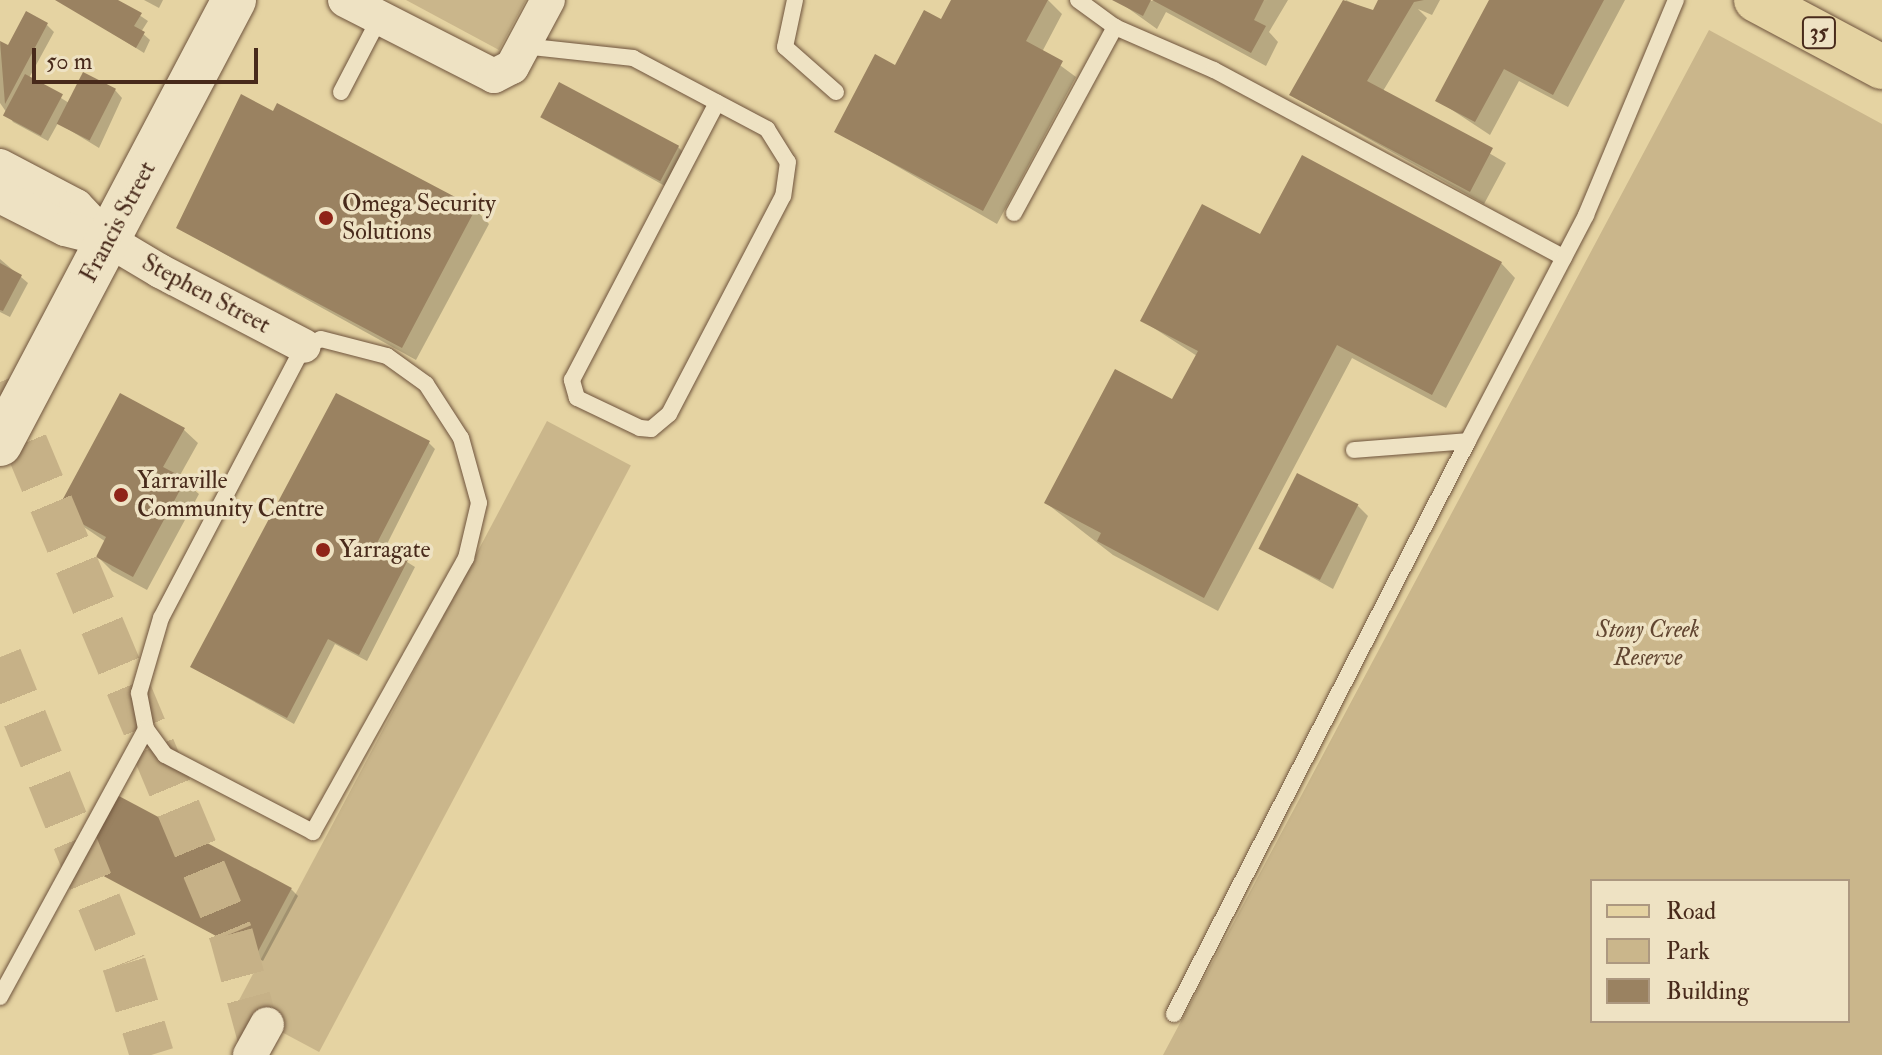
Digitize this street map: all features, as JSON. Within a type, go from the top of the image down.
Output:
[{"type":"main road","name":"Francis Street","points":[[0,444],[234,0]]},
{"type":"main road","name":"35","points":[[1756,0],[1882,67]]},
{"type":"street","points":[[345,0],[472,70],[502,75],[523,46],[548,0]]},
{"type":"street","name":"Stephen Street","points":[[0,166],[76,206],[108,240]]},
{"type":"street","name":"Stephen Street","points":[[0,196],[65,229],[108,240],[304,346]]},
{"type":"street","points":[[250,1055],[267,1024]]},
{"type":"lane","points":[[795,0],[785,47],[836,92]]},
{"type":"lane","points":[[1078,0],[1115,27],[1214,70],[1564,258]]},
{"type":"lane","points":[[1174,1014],[1564,258],[1676,0]]},
{"type":"lane","points":[[341,92],[380,17]]},
{"type":"lane","points":[[1014,213],[1115,27]]},
{"type":"lane","points":[[523,46],[633,58],[717,103],[777,138],[788,184],[669,414],[651,429],[640,428],[577,398],[572,380],[717,103]]},
{"type":"lane","points":[[321,339],[361,345],[404,365],[437,397],[477,482],[466,558],[313,832],[174,761],[146,729],[139,693],[146,653],[304,346],[321,339]]},
{"type":"lane","points":[[1354,450],[1468,441]]},
{"type":"lane","points":[[0,997],[146,729]]},
{"type":"green space","points":[[406,0],[526,0],[499,50]]},
{"type":"green space","name":"Stony Creek Reserve","points":[[1709,30],[1882,124],[1882,1055],[1163,1055]]},
{"type":"green space","points":[[547,421],[631,466],[319,1052],[235,1007]]},
{"type":"building","points":[[55,0],[118,0],[142,13],[134,26],[145,32],[136,48]]},
{"type":"building","points":[[951,0],[1048,0],[1026,41],[1063,61],[983,211],[834,132],[875,54],[895,65],[924,10],[941,19]]},
{"type":"building","points":[[1112,0],[1151,0],[1143,16]]},
{"type":"building","points":[[1152,0],[1264,0],[1254,20],[1266,26],[1251,53]]},
{"type":"building","points":[[1343,0],[1373,10],[1378,0],[1424,0],[1414,2],[1367,81],[1493,148],[1470,192],[1289,95]]},
{"type":"building","points":[[1489,0],[1604,0],[1553,95],[1504,69],[1475,122],[1435,101]]},
{"type":"building","points":[[26,11],[48,23],[5,104],[0,41],[8,45]]},
{"type":"building","points":[[83,72],[116,89],[90,140],[57,124]]},
{"type":"building","points":[[25,74],[63,94],[41,136],[3,115]]},
{"type":"building","points":[[559,82],[679,146],[660,181],[540,117]]},
{"type":"building","name":"Omega Security Solutions","points":[[241,94],[273,111],[277,103],[476,208],[402,348],[176,228]]},
{"type":"building","points":[[1302,155],[1502,262],[1432,395],[1337,345],[1204,598],[1097,541],[1101,533],[1044,503],[1115,369],[1172,399],[1198,351],[1140,321],[1202,204],[1260,234]]},
{"type":"building","points":[[0,263],[22,275],[3,311],[0,310]]},
{"type":"building","name":"Yarraville Community Centre","points":[[120,393],[185,428],[163,467],[186,479],[133,577],[96,557],[106,537],[57,510]]},
{"type":"building","name":"Yarragate","points":[[336,393],[430,441],[377,543],[409,558],[359,655],[328,639],[287,718],[190,667]]},
{"type":"building","points":[[1297,473],[1358,504],[1320,580],[1258,549]]},
{"type":"building","points":[[117,795],[292,888],[255,957],[80,864]]},
{"type":"tunnel","points":[[0,382],[231,934],[264,1055]]},
{"type":"tunnel","points":[[0,657],[124,964],[152,1055]]},
{"type":"place","name":"Omega Security Solutions","points":[[326,218]]},
{"type":"place","name":"Yarraville Community Centre","points":[[121,495]]},
{"type":"place","name":"Yarragate","points":[[323,550]]}]
